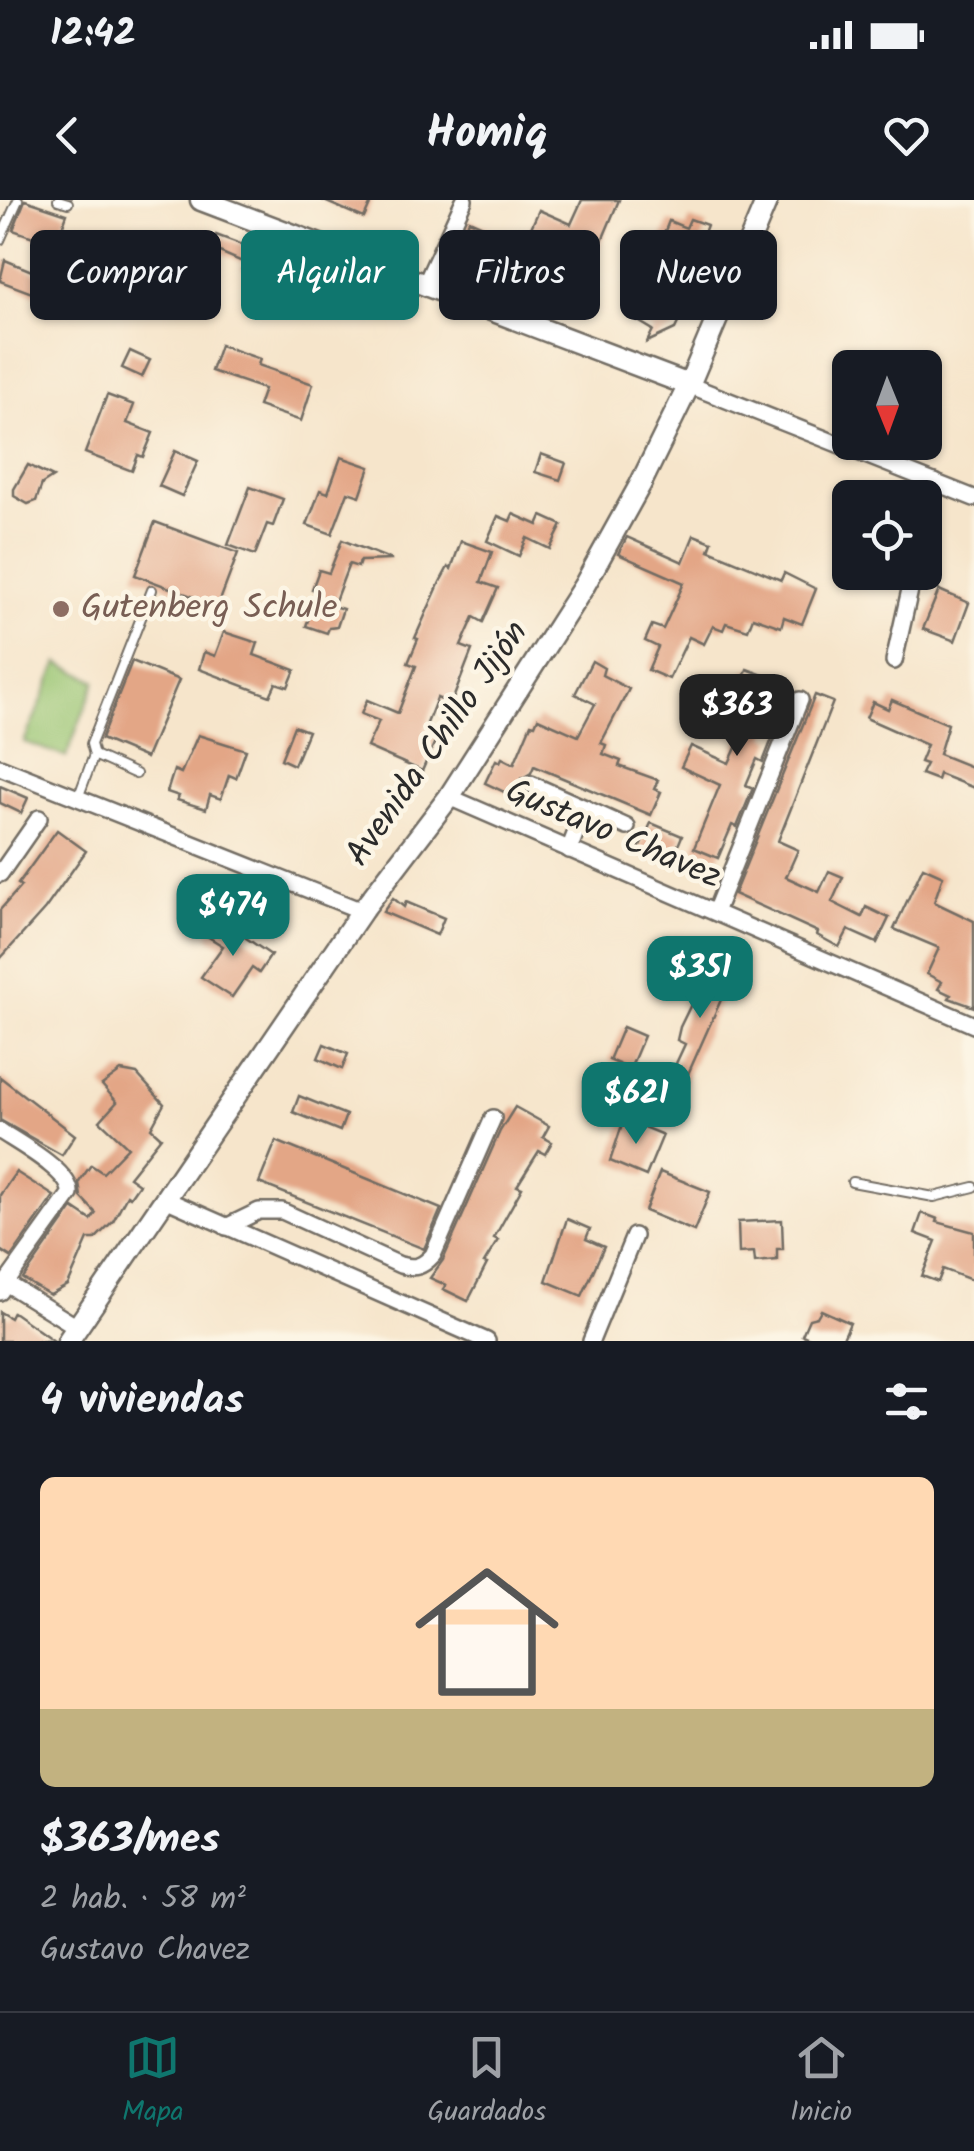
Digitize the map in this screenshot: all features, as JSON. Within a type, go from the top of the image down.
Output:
[{"type":"street","points":[[201,200],[930,480]]},
{"type":"street","points":[[425,285],[464,200]]},
{"type":"street","name":"Avenida Chillo Jijón","points":[[72,1334],[362,910],[448,797],[584,586],[689,385],[768,200]]},
{"type":"street","points":[[942,485],[974,498]]},
{"type":"street","points":[[894,661],[910,590]]},
{"type":"street","points":[[715,912],[800,700]]},
{"type":"street","points":[[0,766],[362,910]]},
{"type":"street","points":[[532,784],[627,827]]},
{"type":"street","name":"Gustavo Chavez","points":[[448,797],[974,1026]]},
{"type":"street","points":[[570,850],[584,808]]},
{"type":"street","points":[[0,874],[39,818]]},
{"type":"street","points":[[226,1226],[260,1211],[282,1211],[400,1265],[423,1265],[432,1255],[493,1118]]},
{"type":"street","points":[[0,1131],[64,1175],[71,1190],[3,1288],[72,1334]]},
{"type":"street","points":[[165,1200],[487,1341]]},
{"type":"street","points":[[590,1341],[634,1236]]},
{"type":"lane","points":[[0,240],[18,200]]},
{"type":"lane","points":[[78,798],[94,755],[92,744],[152,590]]},
{"type":"lane","points":[[94,755],[136,774]]},
{"type":"lane","points":[[852,1182],[934,1196],[974,1187]]},
{"type":"green space","points":[[58,663],[96,681],[66,757],[24,742]]},
{"type":"building","points":[[25,200],[67,214],[61,230],[30,230],[30,236],[13,230]]},
{"type":"building","points":[[322,200],[372,200],[364,218]]},
{"type":"building","points":[[582,200],[619,200],[600,245],[600,230],[530,230],[539,210],[571,224]]},
{"type":"building","points":[[690,219],[707,225],[705,230],[665,230],[669,221],[686,228]]},
{"type":"building","points":[[469,220],[492,230],[465,230]]},
{"type":"building","points":[[221,237],[241,244],[241,261],[221,253]]},
{"type":"building","points":[[5,260],[30,270],[30,292],[0,281]]},
{"type":"building","points":[[637,320],[679,320],[675,329],[647,342],[653,330]]},
{"type":"building","points":[[220,345],[260,359],[258,365],[313,384],[301,421],[258,406],[264,389],[211,371]]},
{"type":"building","points":[[130,351],[150,360],[142,377],[122,368]]},
{"type":"building","points":[[107,395],[134,405],[127,423],[153,433],[132,471],[85,453]]},
{"type":"building","points":[[175,451],[198,461],[182,496],[159,486]]},
{"type":"building","points":[[541,454],[566,463],[560,480],[535,472]]},
{"type":"building","points":[[341,457],[370,467],[360,496],[348,492],[332,534],[307,525],[320,490],[328,493]]},
{"type":"building","points":[[28,465],[53,477],[42,484],[36,501],[28,504],[14,496],[14,489]]},
{"type":"building","points":[[250,487],[283,499],[273,526],[267,524],[255,555],[228,545]]},
{"type":"building","points":[[513,514],[538,525],[542,516],[562,525],[550,549],[527,538],[519,556],[487,541],[498,516],[510,521]]},
{"type":"building","points":[[155,522],[238,553],[218,606],[135,575]]},
{"type":"building","points":[[694,535],[712,542],[709,550],[781,580],[784,573],[816,589],[802,624],[784,617],[781,627],[753,617],[748,630],[726,623],[723,630],[713,626],[704,644],[689,637],[669,679],[648,670],[658,647],[645,641],[652,625],[663,629],[684,583],[618,554],[627,537],[683,562]]},
{"type":"building","points":[[342,540],[392,560],[360,561],[358,567],[349,564],[333,606],[343,609],[337,627],[329,628],[327,633],[306,626],[318,591],[312,589],[319,570],[329,573]]},
{"type":"building","points":[[461,541],[492,552],[481,582],[498,588],[483,622],[474,617],[461,646],[472,650],[451,704],[437,698],[424,731],[437,737],[422,771],[367,747],[379,721],[361,714],[367,700],[398,713],[416,666],[408,663],[418,639],[415,638]]},
{"type":"building","points":[[939,590],[969,603],[955,641],[923,629]]},
{"type":"building","points":[[224,632],[258,643],[254,655],[295,670],[288,687],[276,683],[270,696],[199,669],[204,652],[215,656]]},
{"type":"building","points":[[132,661],[179,680],[146,758],[101,739]]},
{"type":"building","points":[[592,661],[604,668],[602,675],[629,689],[601,743],[606,745],[603,754],[621,761],[619,766],[658,780],[654,789],[661,792],[651,815],[534,766],[521,779],[519,799],[485,783],[496,760],[500,762],[502,758],[514,764],[531,724],[535,725],[538,718],[578,736],[595,704],[575,694]]},
{"type":"building","points":[[747,669],[790,685],[766,736],[772,739],[763,762],[757,759],[746,785],[753,788],[737,827],[732,825],[718,858],[694,848],[720,785],[681,767],[691,746],[729,763],[747,724],[730,717]]},
{"type":"building","points":[[815,695],[833,702],[778,841],[798,850],[786,877],[819,892],[829,871],[843,877],[832,902],[862,917],[866,907],[889,918],[877,943],[848,930],[839,947],[817,935],[818,932],[734,894]]},
{"type":"building","points":[[892,700],[948,724],[939,754],[974,768],[974,788],[939,774],[937,780],[921,774],[926,764],[920,762],[927,745],[866,718],[873,702],[888,709]]},
{"type":"building","points":[[294,726],[308,731],[294,765],[281,759]]},
{"type":"building","points":[[198,735],[246,750],[236,778],[229,775],[221,799],[210,795],[206,809],[177,800],[179,796],[167,792],[174,770],[181,773]]},
{"type":"building","points":[[0,786],[28,798],[21,813],[0,803]]},
{"type":"building","points":[[651,823],[682,836],[672,860],[664,857],[662,862],[638,851]]},
{"type":"building","points":[[57,830],[86,851],[45,909],[0,959],[0,910],[21,886],[18,884]]},
{"type":"building","points":[[923,867],[943,876],[934,902],[974,921],[974,1007],[949,998],[951,995],[938,989],[942,982],[927,974],[939,948],[894,929]]},
{"type":"building","points":[[393,898],[404,907],[406,902],[444,918],[437,935],[383,912]]},
{"type":"building","points":[[218,919],[271,955],[259,973],[252,968],[232,997],[201,977],[223,946],[207,936]]},
{"type":"building","points":[[717,959],[736,966],[680,1092],[666,1085],[685,1044],[677,1040],[680,1027],[700,986],[706,989]]},
{"type":"building","points":[[623,1027],[644,1036],[630,1069],[609,1060]]},
{"type":"building","points":[[324,1044],[348,1054],[342,1069],[318,1058]]},
{"type":"building","points":[[121,1071],[137,1074],[164,1104],[151,1128],[161,1137],[129,1177],[139,1184],[130,1197],[127,1195],[113,1221],[95,1239],[88,1239],[68,1285],[50,1295],[23,1279],[73,1208],[91,1220],[96,1213],[81,1197],[79,1182],[91,1165],[103,1173],[128,1147],[100,1121],[117,1102],[102,1085]]},
{"type":"building","points":[[0,1077],[75,1135],[62,1155],[0,1120]]},
{"type":"building","points":[[299,1096],[346,1115],[340,1131],[293,1112]]},
{"type":"building","points":[[515,1107],[549,1126],[543,1137],[552,1142],[545,1154],[539,1151],[517,1186],[522,1188],[494,1238],[498,1240],[468,1301],[430,1278],[443,1260],[500,1131]]},
{"type":"building","points":[[624,1119],[663,1135],[646,1176],[610,1161]]},
{"type":"building","points":[[276,1141],[441,1209],[424,1249],[259,1183]]},
{"type":"building","points":[[16,1172],[54,1196],[11,1257],[0,1250],[0,1195]]},
{"type":"building","points":[[660,1172],[710,1192],[694,1231],[645,1211]]},
{"type":"building","points":[[922,1213],[938,1219],[937,1222],[974,1232],[974,1281],[943,1269],[938,1282],[922,1276],[936,1241],[915,1233]]},
{"type":"building","points":[[567,1219],[590,1229],[586,1239],[604,1247],[582,1296],[546,1281]]},
{"type":"building","points":[[782,1220],[783,1249],[777,1249],[777,1260],[755,1262],[754,1252],[739,1253],[738,1222]]},
{"type":"building","points":[[821,1310],[850,1323],[842,1341],[816,1341],[802,1335],[809,1319],[817,1317]]},
{"type":"building","points":[[0,1312],[10,1318],[13,1312],[54,1341],[0,1341]]},
{"type":"place","name":"Gutenberg Schule","points":[[61,609]]}]
